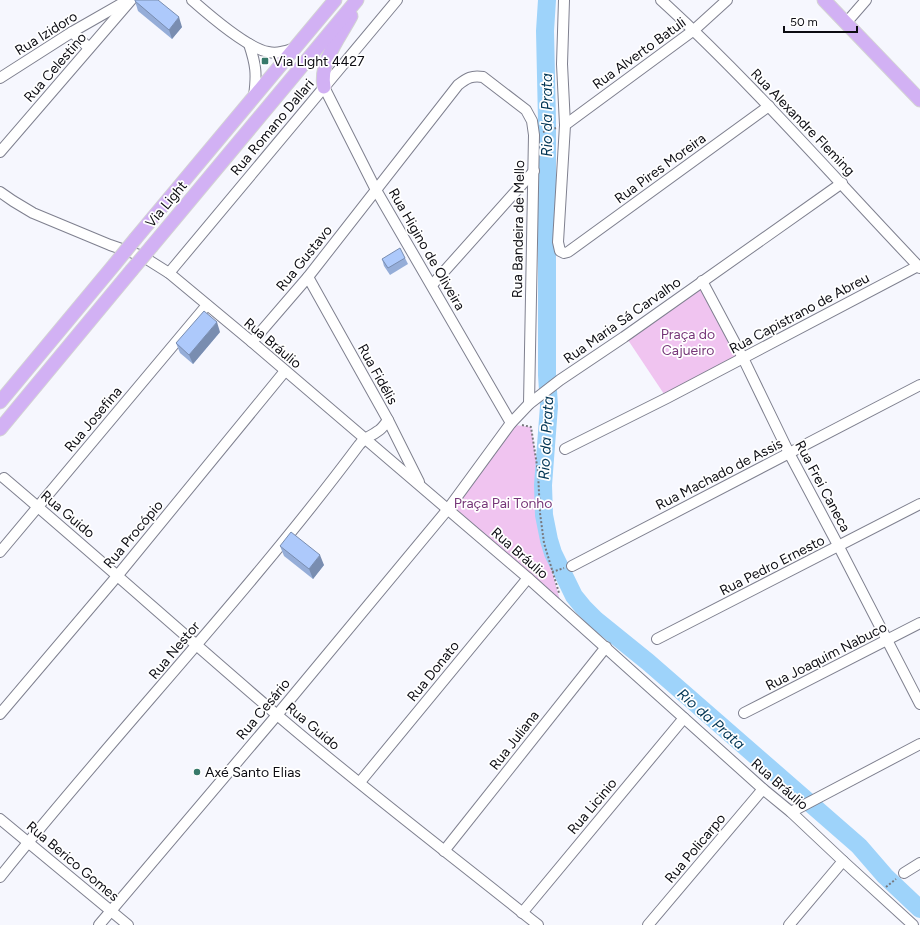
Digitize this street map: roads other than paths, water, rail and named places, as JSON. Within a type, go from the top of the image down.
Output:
[{"type":"main road","name":"Via Light","points":[[0,402],[335,0]]},
{"type":"main road","name":"Via Light","points":[[0,429],[358,0]]},
{"type":"main road","points":[[324,87],[324,71],[328,58],[358,0]]},
{"type":"main road","points":[[824,0],[920,100]]},
{"type":"street","name":"Rua Izidoro","points":[[0,78],[72,32],[128,0]]},
{"type":"street","name":"Rua Celestino","points":[[0,152],[131,0]]},
{"type":"street","points":[[192,0],[249,44],[263,51],[274,53],[295,48]]},
{"type":"street","name":"Rua Romano Dallari","points":[[169,273],[397,0]]},
{"type":"street","points":[[562,126],[564,0]]},
{"type":"street","name":"Rua Alexandre Fleming","points":[[661,0],[694,30],[769,106],[919,267]]},
{"type":"street","name":"Rua Alverto Batuli","points":[[562,126],[694,30],[727,0]]},
{"type":"street","points":[[846,23],[866,0]]},
{"type":"street","points":[[72,32],[89,48]]},
{"type":"street","points":[[249,44],[256,67],[254,96]]},
{"type":"street","name":"Rua Gustavo","points":[[252,342],[308,277],[458,85],[474,75],[483,77]]},
{"type":"street","name":"Rua Bandeira de Mello","points":[[483,77],[526,110],[531,118],[534,135],[529,404]]},
{"type":"street","name":"Rua Higino de Oliveira","points":[[324,87],[376,190],[512,423]]},
{"type":"street","name":"Rua Pires Moreira","points":[[562,126],[558,242],[560,251],[564,253],[568,252],[769,106]]},
{"type":"street","points":[[432,285],[534,171]]},
{"type":"street","name":"Rua Maria Sá Carvalho","points":[[448,509],[512,423],[529,404],[560,380],[624,337],[842,183]]},
{"type":"street","name":"Rua Bráulio","points":[[0,192],[13,202],[33,213],[110,245],[142,256],[169,273],[528,578],[763,789],[791,812],[913,925]]},
{"type":"street","name":"Rua Capistrano de Abreu","points":[[565,449],[667,398],[919,267]]},
{"type":"street","name":"Rua Fidélis","points":[[308,277],[388,420],[421,487]]},
{"type":"street","name":"Rua Frei Caneca","points":[[702,281],[743,358],[789,453],[839,546],[920,704]]},
{"type":"street","name":"Rua Josefina","points":[[0,552],[207,305]]},
{"type":"street","name":"Rua Procópio","points":[[0,714],[118,575],[285,371]]},
{"type":"street","name":"Rua Machado de Assis","points":[[572,566],[920,385]]},
{"type":"street","points":[[364,438],[379,431],[388,420]]},
{"type":"street","name":"Rua Nestor","points":[[0,877],[28,842],[198,645],[320,498],[364,438]]},
{"type":"street","name":"Rua Guido","points":[[4,478],[118,575],[277,715],[444,851],[538,925]]},
{"type":"street","name":"Rua Pedro Ernesto","points":[[657,639],[920,504]]},
{"type":"street","name":"Rua Cesário","points":[[99,925],[277,715],[448,509]]},
{"type":"street","name":"Rua Donato","points":[[360,782],[528,578]]},
{"type":"street","name":"Rua Joaquim Nabuco","points":[[744,713],[920,623]]},
{"type":"street","name":"Rua Juliana","points":[[444,851],[606,647]]},
{"type":"street","name":"Rua Licinio","points":[[522,913],[684,718]]},
{"type":"street","points":[[791,812],[920,744]]},
{"type":"street","name":"Rua Policarpo","points":[[648,925],[763,789]]},
{"type":"street","name":"Rua Berico Gomes","points":[[0,819],[128,925]]},
{"type":"street","points":[[789,925],[843,861]]},
{"type":"street","points":[[902,874],[920,863]]},
{"type":"waterway","name":"Rio da Prata","points":[[547,0],[545,31],[547,121],[547,375],[549,406],[543,485],[544,515],[553,553],[574,596],[596,620],[648,662],[859,846],[885,876],[920,909]]},
{"type":"place","name":"Via Light 4427","points":[[265,61]]},
{"type":"place","name":"Axé Santo Elias","points":[[197,772]]},
{"type":"park label","name":"Praça do Cajueiro","points":[[688,342]]},
{"type":"park label","name":"Praça Pai Tonho","points":[[503,503]]}]
